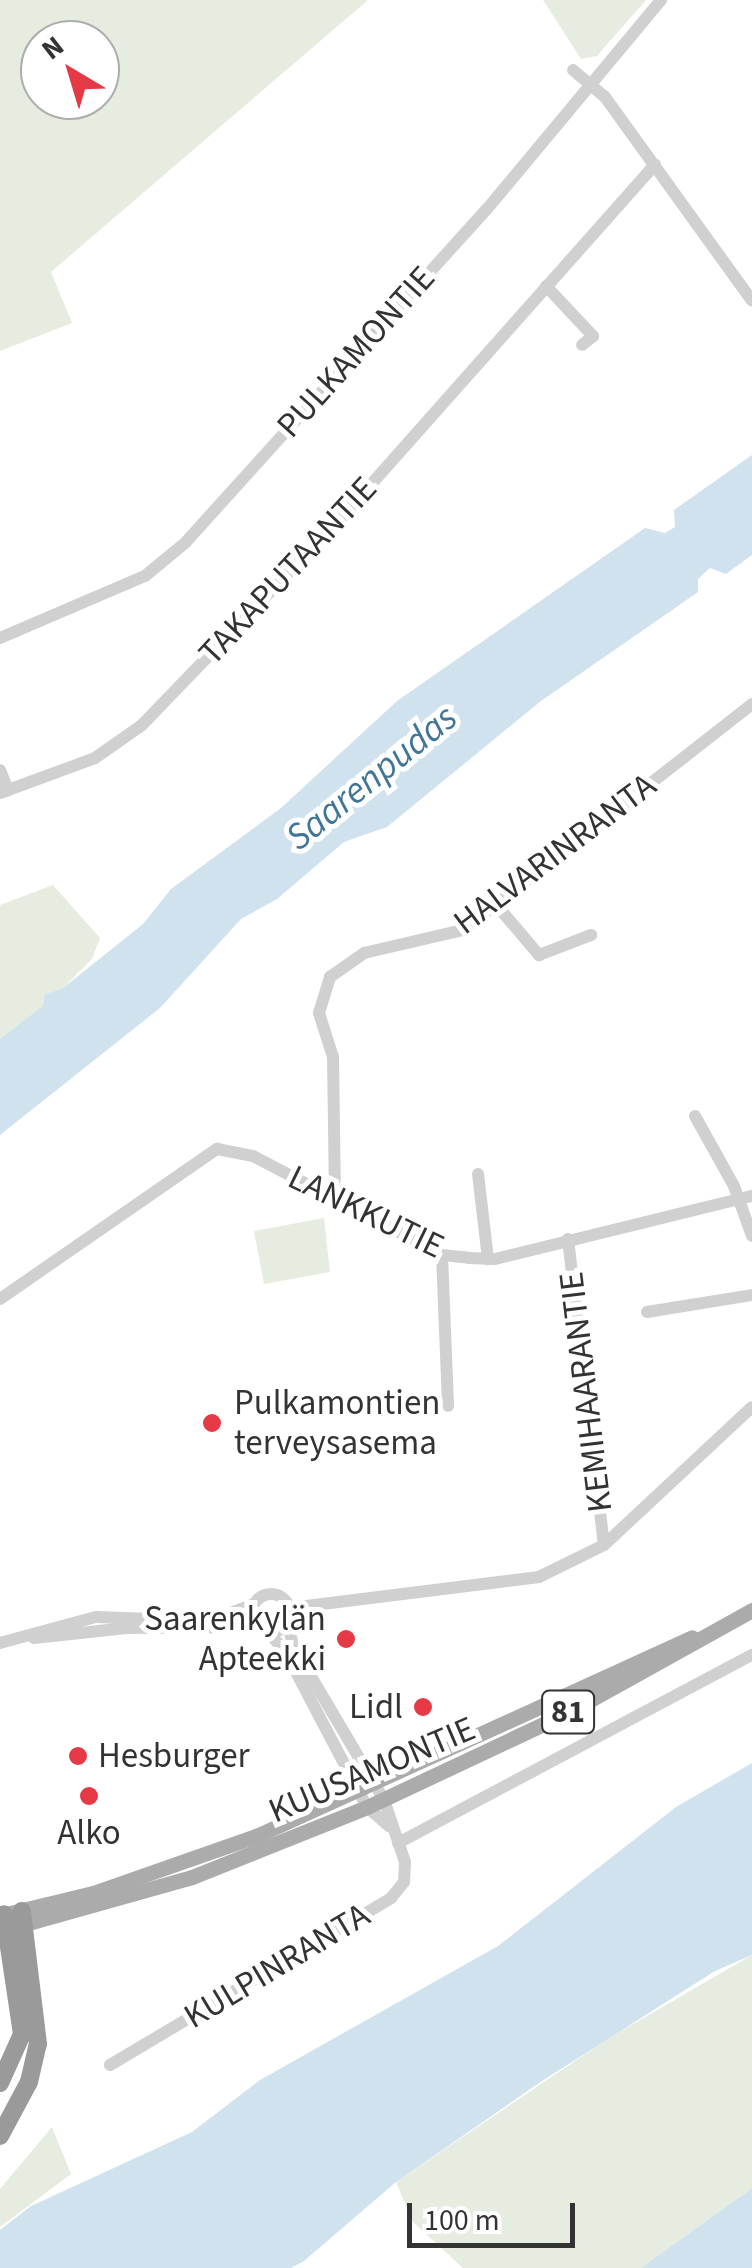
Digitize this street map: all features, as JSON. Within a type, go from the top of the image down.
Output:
[{"type":"highway","points":[[0,2083],[22,2034],[9,1921]]},
{"type":"highway","points":[[0,2136],[29,2082],[38,2044],[9,1921]]},
{"type":"main road","name":"KUUSAMONTIE","points":[[9,1921],[238,1842],[749,1612]]},
{"type":"main road","name":"KUUSAMONTIE","points":[[9,1921],[192,1877],[384,1800],[646,1673],[749,1612]]},
{"type":"street","name":"PULKAMONTIE","points":[[0,638],[145,576],[185,543],[593,86],[661,0]]},
{"type":"street","points":[[574,70],[593,86],[656,166],[752,302]]},
{"type":"street","name":"TAKAPUTAANTIE","points":[[0,770],[4,792],[95,758],[142,724],[343,516],[656,166]]},
{"type":"street","points":[[546,286],[593,336],[582,345]]},
{"type":"street","name":"HALVARINRANTA","points":[[335,1198],[334,1074],[321,993],[330,977],[364,953],[448,936],[752,704]]},
{"type":"street","points":[[494,902],[539,955],[592,935]]},
{"type":"street","points":[[694,1116],[746,1199],[752,1236]]},
{"type":"street","name":"LANKKUTIE","points":[[0,1299],[218,1149],[253,1156],[442,1255],[488,1259],[746,1199]]},
{"type":"street","points":[[478,1174],[488,1259]]},
{"type":"street","name":"KEMIHAARANTIE","points":[[568,1240],[604,1545]]},
{"type":"street","points":[[442,1255],[448,1406]]},
{"type":"street","points":[[647,1312],[752,1294]]},
{"type":"street","points":[[26,1637],[126,1628],[263,1630],[289,1615],[517,1583],[604,1545],[752,1407]]},
{"type":"street","points":[[0,1643],[96,1616],[220,1620],[271,1594],[289,1615],[293,1646],[384,1800],[398,1844],[752,1655]]},
{"type":"street","points":[[254,1604],[263,1630],[285,1651],[367,1807],[390,1827]]},
{"type":"street","name":"KULPINRANTA","points":[[110,2065],[391,1898],[406,1872],[398,1844]]},
{"type":"shaded area","points":[[0,0],[368,0],[51,272],[72,323],[0,351]]},
{"type":"shaded area","points":[[543,0],[646,0],[597,56],[581,59]]},
{"type":"shaded area","points":[[53,885],[100,938],[92,959],[63,988],[45,994],[44,1006],[0,1039],[0,905]]},
{"type":"shaded area","points":[[324,1218],[330,1272],[264,1284],[254,1231]]},
{"type":"shaded area","points":[[752,1955],[752,2188],[641,2268],[463,2268],[413,2222],[396,2182],[609,2038]]},
{"type":"shaded area","points":[[52,2127],[71,2174],[0,2227],[0,2189]]},
{"type":"water","name":"Saarenpudas","points":[[752,455],[752,555],[726,574],[710,568],[698,579],[698,592],[541,701],[387,827],[344,842],[277,899],[241,919],[160,1008],[0,1135],[0,1039],[43,1006],[45,994],[63,988],[143,924],[171,889],[281,808],[397,701],[645,528],[665,533],[675,527],[674,510]]},
{"type":"water","points":[[752,1763],[752,1955],[715,1971],[542,2081],[396,2182],[304,2261],[291,2268],[0,2268],[0,2230],[31,2206],[192,2132],[260,2080],[498,1946],[676,1807]]},
{"type":"water","points":[[752,2188],[752,2268],[641,2268]]},
{"type":"place","name":"Pulkamontien terveysasema","points":[[212,1423]]},
{"type":"place","name":"Saarenkylän Apteekki","points":[[346,1639]]},
{"type":"place","name":"Lidl","points":[[423,1707]]},
{"type":"place","name":"Hesburger","points":[[78,1756]]},
{"type":"place","name":"Alko","points":[[89,1796]]}]
